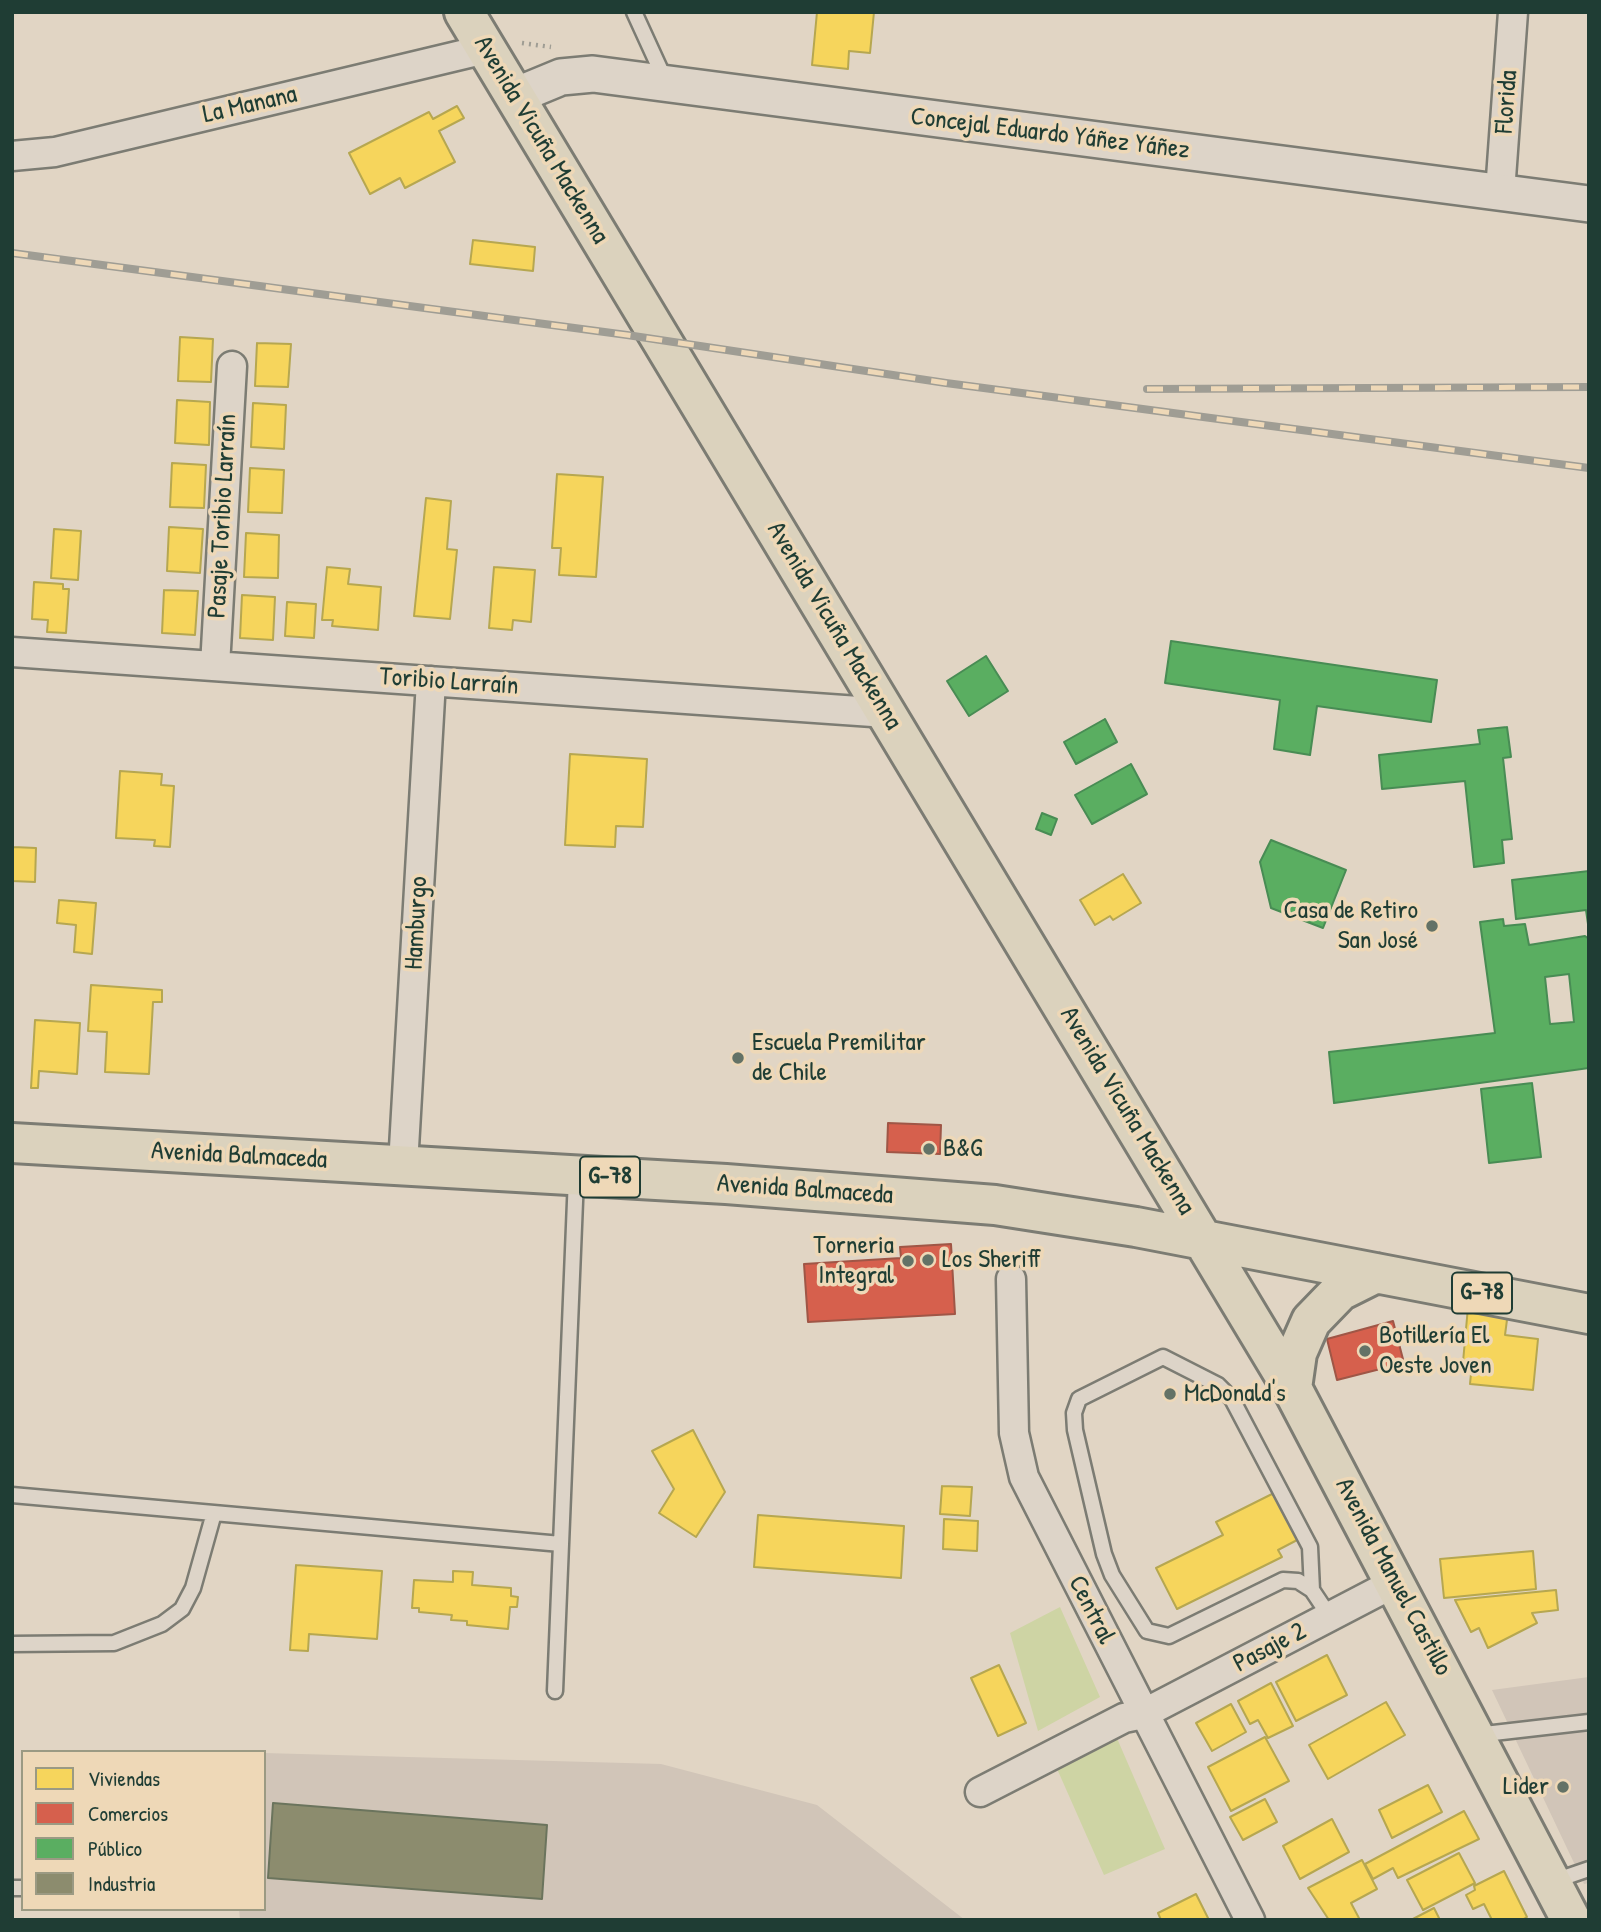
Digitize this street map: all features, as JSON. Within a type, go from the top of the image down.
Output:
[{"type":"main road","name":"Avenida Vicuña Mackenna","points":[[464,12],[1205,1240]]},
{"type":"main road","name":"Avenida Balmaceda","points":[[12,1143],[577,1175],[995,1205],[1205,1240],[1589,1314]]},
{"type":"main road","name":"Avenida Manuel Castillo","points":[[1205,1240],[1292,1388],[1571,1920]]},
{"type":"main road","points":[[1292,1388],[1297,1353],[1311,1321],[1340,1291],[1376,1273]]},
{"type":"street","name":"Florida","points":[[1500,192],[1513,12]]},
{"type":"street","name":"La Manana","points":[[12,156],[55,152],[486,48]]},
{"type":"street","name":"Concejal Eduardo Yáñez Yáñez","points":[[515,96],[577,74],[1589,204]]},
{"type":"street","name":"Pasaje Toribio Larraín","points":[[215,666],[232,366]]},
{"type":"street","name":"Toribio Larraín","points":[[12,652],[887,713]]},
{"type":"street","name":"Hamburgo","points":[[403,1165],[431,681]]},
{"type":"street","name":"Central","points":[[1011,1279],[1014,1422],[1021,1466],[1033,1496],[1250,1920]]},
{"type":"street","name":"Pasaje 2","points":[[980,1792],[1124,1718],[1143,1714],[1396,1582]]},
{"type":"lane","points":[[634,12],[666,84]]},
{"type":"lane","points":[[555,1691],[577,1175]]},
{"type":"lane","points":[[1312,1590],[1310,1547],[1232,1399],[1218,1385],[1163,1357],[1079,1399],[1074,1413],[1075,1430],[1104,1554],[1112,1575],[1147,1631],[1160,1637],[1169,1636],[1280,1581],[1298,1581],[1312,1590],[1330,1617]]},
{"type":"lane","points":[[12,1495],[561,1544]]},
{"type":"lane","points":[[12,1644],[114,1643],[162,1624],[183,1609],[193,1588],[214,1513]]},
{"type":"lane","points":[[1476,1735],[1589,1722]]},
{"type":"lane","points":[[1552,1882],[1589,1869]]},
{"type":"shaded area","name":"Lider","points":[[1589,1677],[1589,1883],[1584,1884],[1492,1690]]},
{"type":"shaded area","points":[[266,1753],[661,1764],[817,1805],[965,1920],[240,1920],[239,1911],[266,1911]]},
{"type":"green space","points":[[1060,1607],[1100,1697],[1038,1731],[1010,1633]]},
{"type":"green space","points":[[1116,1736],[1165,1849],[1104,1875],[1054,1762]]},
{"type":"building: Viviendas","points":[[817,12],[874,12],[870,53],[849,51],[848,69],[812,65]]},
{"type":"building: Viviendas","points":[[457,106],[464,118],[439,131],[455,162],[405,188],[400,178],[370,194],[349,153],[429,112],[433,119]]},
{"type":"building: Viviendas","points":[[473,240],[535,247],[533,271],[470,264]]},
{"type":"building: Viviendas","points":[[180,337],[213,339],[211,382],[178,381]]},
{"type":"building: Viviendas","points":[[257,343],[291,344],[288,387],[255,386]]},
{"type":"building: Viviendas","points":[[177,400],[210,402],[209,445],[175,443]]},
{"type":"building: Viviendas","points":[[253,403],[286,405],[284,449],[251,447]]},
{"type":"building: Viviendas","points":[[172,463],[206,465],[204,508],[170,507]]},
{"type":"building: Viviendas","points":[[250,468],[284,470],[282,513],[248,512]]},
{"type":"building: Viviendas","points":[[557,474],[603,477],[596,577],[559,575],[561,548],[552,548]]},
{"type":"building: Viviendas","points":[[426,498],[451,501],[447,549],[457,550],[450,619],[414,616]]},
{"type":"building: Viviendas","points":[[169,527],[203,529],[200,573],[167,571]]},
{"type":"building: Viviendas","points":[[54,529],[81,531],[78,580],[51,578]]},
{"type":"building: Viviendas","points":[[246,533],[279,535],[278,578],[244,577]]},
{"type":"building: Viviendas","points":[[327,567],[350,569],[348,584],[381,587],[378,630],[332,626],[333,620],[322,620]]},
{"type":"building: Viviendas","points":[[494,567],[535,570],[531,622],[513,620],[512,630],[489,628]]},
{"type":"building: Viviendas","points":[[34,582],[63,584],[63,589],[69,589],[66,633],[47,632],[48,620],[32,619]]},
{"type":"building: Viviendas","points":[[164,590],[198,591],[195,635],[162,633]]},
{"type":"building: Viviendas","points":[[242,595],[275,597],[273,640],[240,638]]},
{"type":"building: Viviendas","points":[[287,602],[316,604],[314,638],[285,636]]},
{"type":"building: Viviendas","points":[[570,754],[647,759],[643,827],[616,826],[615,847],[565,845]]},
{"type":"building: Viviendas","points":[[120,771],[162,774],[161,785],[174,786],[170,847],[154,846],[155,840],[116,838]]},
{"type":"building: Viviendas","points":[[12,837],[13,847],[36,848],[35,882],[12,881]]},
{"type":"building: Viviendas","points":[[1123,874],[1141,903],[1113,920],[1110,916],[1095,925],[1080,900]]},
{"type":"building: Viviendas","points":[[59,900],[96,903],[92,954],[74,952],[76,925],[57,923]]},
{"type":"building: Viviendas","points":[[91,985],[162,990],[162,1002],[153,1002],[149,1074],[105,1072],[107,1032],[88,1031]]},
{"type":"building: Viviendas","points":[[35,1020],[80,1023],[77,1074],[39,1071],[38,1088],[31,1088]]},
{"type":"building: Viviendas","points":[[1468,1307],[1508,1312],[1505,1335],[1538,1339],[1533,1390],[1470,1384],[1472,1363],[1463,1362]]},
{"type":"building: Viviendas","points":[[693,1430],[725,1492],[696,1537],[659,1513],[674,1489],[652,1451]]},
{"type":"building: Viviendas","points":[[942,1486],[972,1487],[970,1516],[940,1514]]},
{"type":"building: Viviendas","points":[[1278,1491],[1301,1538],[1278,1550],[1282,1557],[1177,1609],[1156,1568],[1223,1535],[1216,1522]]},
{"type":"building: Viviendas","points":[[758,1515],[904,1526],[901,1578],[754,1567]]},
{"type":"building: Viviendas","points":[[944,1519],[978,1521],[977,1551],[943,1549]]},
{"type":"building: Viviendas","points":[[1533,1551],[1536,1589],[1444,1598],[1440,1559]]},
{"type":"building: Viviendas","points":[[296,1565],[382,1571],[377,1639],[309,1634],[308,1651],[290,1650]]},
{"type":"building: Viviendas","points":[[453,1571],[473,1572],[472,1585],[511,1588],[511,1596],[518,1597],[517,1607],[510,1607],[508,1629],[467,1625],[467,1621],[451,1620],[452,1615],[419,1612],[419,1608],[412,1608],[414,1580],[453,1582]]},
{"type":"building: Viviendas","points":[[1556,1590],[1558,1610],[1532,1613],[1537,1623],[1488,1648],[1479,1628],[1471,1632],[1455,1600]]},
{"type":"building: Viviendas","points":[[1327,1655],[1347,1695],[1296,1721],[1276,1682]]},
{"type":"building: Viviendas","points":[[999,1665],[1026,1723],[998,1736],[971,1678]]},
{"type":"building: Viviendas","points":[[1271,1683],[1293,1726],[1268,1738],[1258,1720],[1250,1724],[1238,1701]]},
{"type":"building: Viviendas","points":[[1386,1702],[1405,1735],[1328,1779],[1309,1745]]},
{"type":"building: Viviendas","points":[[1231,1704],[1246,1732],[1212,1751],[1196,1723]]},
{"type":"building: Viviendas","points":[[1265,1737],[1289,1781],[1231,1811],[1208,1767]]},
{"type":"building: Viviendas","points":[[1428,1785],[1442,1812],[1392,1838],[1379,1810]]},
{"type":"building: Viviendas","points":[[1265,1799],[1277,1822],[1243,1840],[1230,1817]]},
{"type":"building: Viviendas","points":[[1464,1811],[1479,1839],[1398,1878],[1393,1868],[1373,1879],[1365,1864]]},
{"type":"building: Viviendas","points":[[1332,1819],[1349,1852],[1300,1879],[1283,1846]]},
{"type":"building: Viviendas","points":[[1459,1853],[1475,1883],[1423,1910],[1407,1880]]},
{"type":"building: Viviendas","points":[[1362,1860],[1377,1889],[1351,1903],[1360,1920],[1329,1920],[1308,1888]]},
{"type":"building: Viviendas","points":[[1504,1871],[1527,1917],[1522,1920],[1492,1920],[1484,1904],[1473,1909],[1466,1895],[1475,1890],[1474,1886]]},
{"type":"building: Viviendas","points":[[1196,1894],[1209,1920],[1161,1920],[1158,1913]]},
{"type":"building: Viviendas","points":[[1434,1908],[1440,1920],[1411,1920]]},
{"type":"building: Comercios","points":[[888,1123],[941,1125],[940,1154],[887,1152]]},
{"type":"building: Comercios","points":[[951,1244],[955,1314],[808,1322],[804,1264],[901,1258],[900,1247]]},
{"type":"building: Comercios","name":"Botillería El Oeste Joven","points":[[1393,1321],[1404,1363],[1337,1380],[1327,1339]]},
{"type":"building: Público","points":[[1171,641],[1437,680],[1431,722],[1317,706],[1310,755],[1274,749],[1280,700],[1165,683]]},
{"type":"building: Público","points":[[986,656],[1008,691],[969,716],[947,681]]},
{"type":"building: Público","points":[[1105,719],[1117,742],[1076,764],[1064,742]]},
{"type":"building: Público","points":[[1507,727],[1511,757],[1503,758],[1512,839],[1502,840],[1504,863],[1474,867],[1465,781],[1382,789],[1379,755],[1480,744],[1478,730]]},
{"type":"building: Público","points":[[1131,764],[1147,794],[1092,824],[1075,795]]},
{"type":"building: Público","points":[[1042,813],[1057,819],[1051,835],[1036,829]]},
{"type":"building: Público","points":[[1271,840],[1346,870],[1323,928],[1271,908],[1260,862]]},
{"type":"building: Público","points":[[1589,871],[1589,931],[1586,910],[1516,919],[1512,880]]},
{"type":"building: Público","points":[[1503,919],[1504,926],[1525,924],[1529,945],[1585,936],[1589,939],[1589,1068],[1334,1103],[1329,1052],[1495,1033],[1480,922]],"holes":[[[1569,974],[1574,1022],[1550,1024],[1545,977]]]},
{"type":"building: Público","points":[[1532,1083],[1541,1157],[1489,1163],[1481,1089]]},
{"type":"building: Industria","points":[[273,1803],[547,1825],[542,1899],[268,1878]]},
{"type":"railway","points":[[12,253],[627,335],[946,383],[1589,468]]},
{"type":"railway","points":[[1147,389],[1589,387]]},
{"type":"place","name":"Casa de Retiro San José","points":[[1432,926]]},
{"type":"place","name":"Escuela Premilitar de Chile","points":[[738,1058]]},
{"type":"place","name":"B&G","points":[[929,1149]]},
{"type":"place","name":"Los Sheriff","points":[[928,1260]]},
{"type":"place","name":"Torneria Integral","points":[[908,1261]]},
{"type":"place","name":"Botillería El Oeste Joven","points":[[1365,1351]]},
{"type":"place","name":"McDonald's","points":[[1170,1394]]},
{"type":"place","name":"Lider","points":[[1563,1787]]}]
